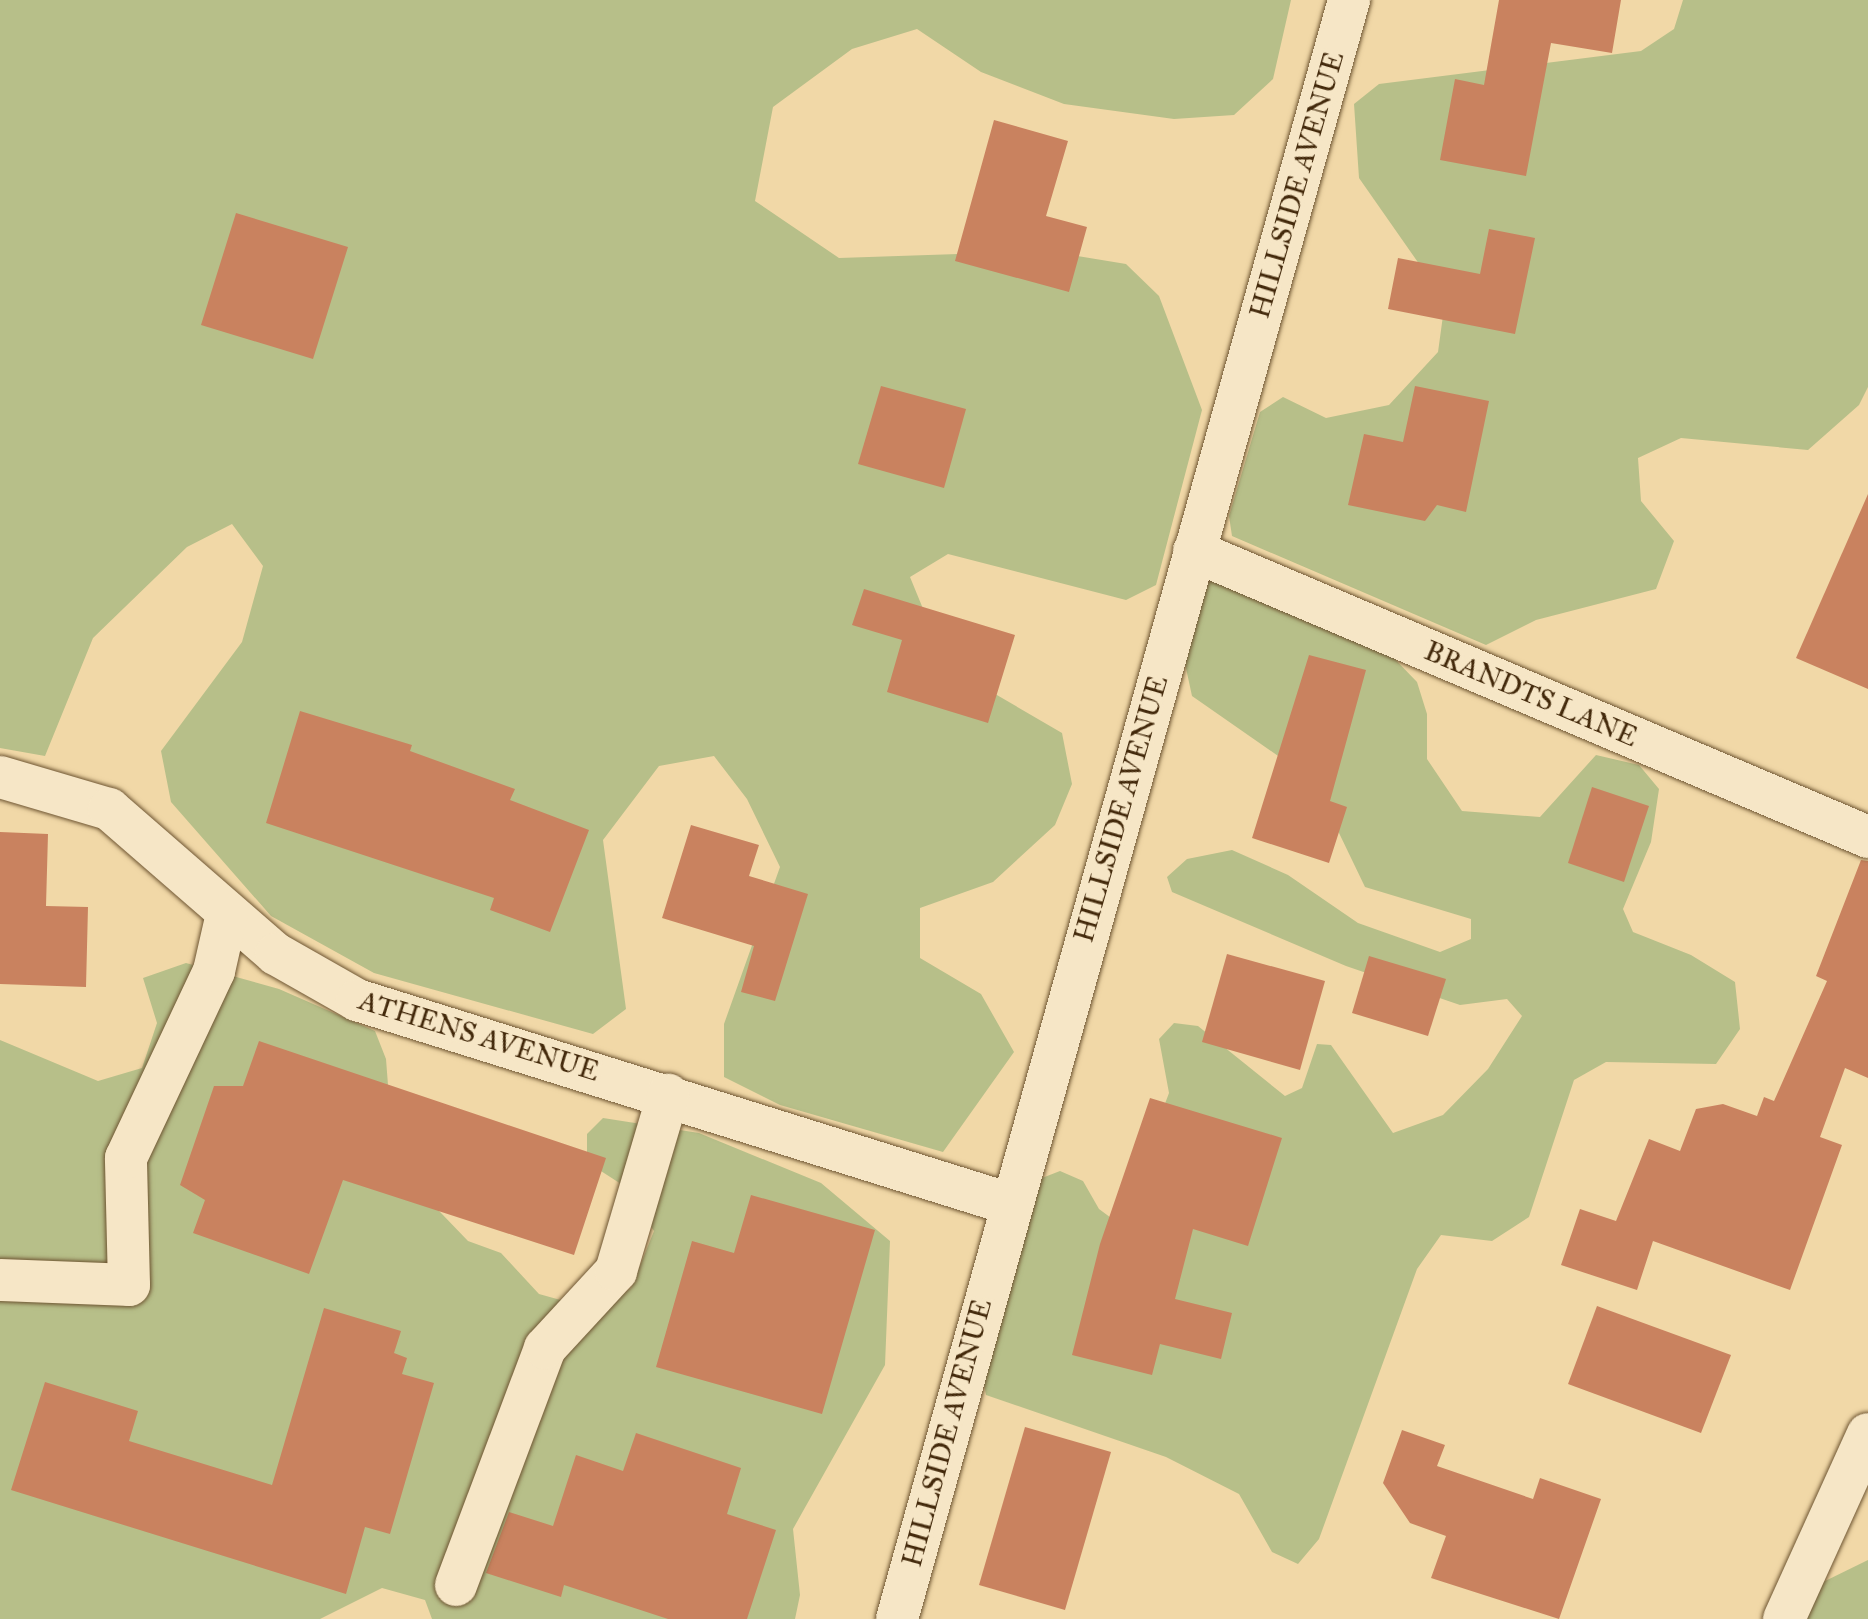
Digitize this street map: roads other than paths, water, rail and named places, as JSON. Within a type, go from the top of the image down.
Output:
[{"type":"street","name":"HILLSIDE AVENUE","points":[[897,1619],[1010,1204],[1349,0]]},
{"type":"street","name":"BRANDTS LANE","points":[[1194,551],[1868,837]]},
{"type":"street","name":"ATHENS AVENUE","points":[[0,777],[109,809],[276,954],[357,1000],[1010,1204]]},
{"type":"street","points":[[0,1280],[129,1285],[126,1158],[214,971],[227,914]]},
{"type":"street","points":[[456,1585],[545,1348],[616,1271],[668,1095]]},
{"type":"street","points":[[1784,1619],[1868,1434]]}]
